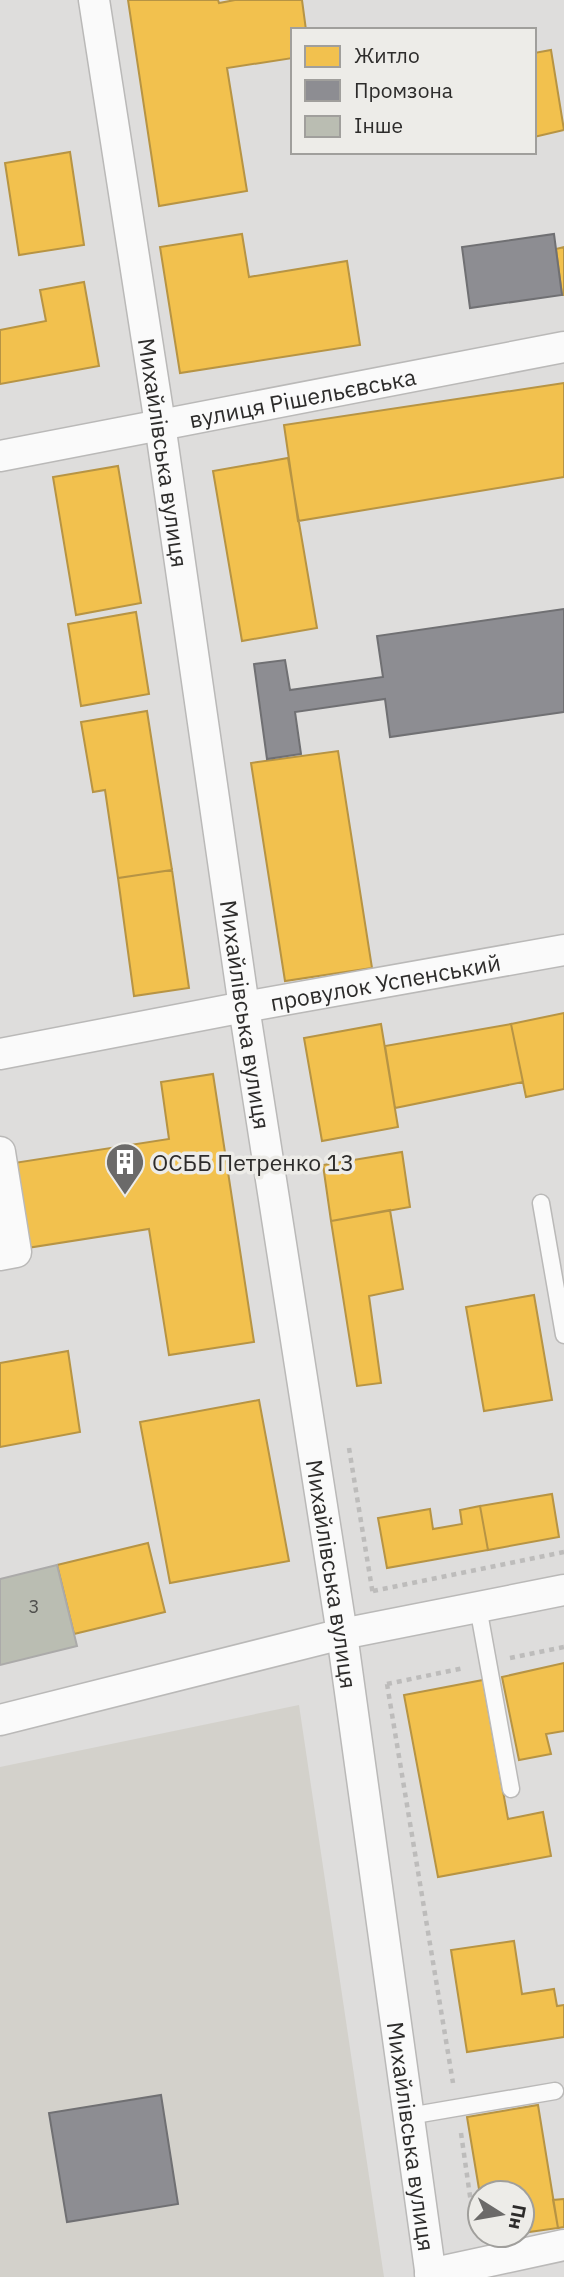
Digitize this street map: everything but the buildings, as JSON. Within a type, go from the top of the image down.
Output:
[{"type":"street","name":"Михайлівська вулиця","points":[[94,0],[160,424],[244,1007],[342,1634],[430,2276]]},
{"type":"street","name":"вулиця Рішельєвська","points":[[0,456],[564,347]]},
{"type":"street","name":"провулок Успенський","points":[[0,1054],[564,950]]},
{"type":"street","points":[[0,1152],[16,1252],[0,1255]]},
{"type":"street","points":[[0,1720],[342,1634],[564,1590]]},
{"type":"street","points":[[430,2276],[564,2245]]},
{"type":"lane","points":[[541,1203],[564,1335]]},
{"type":"lane","points":[[478,1607],[511,1789]]},
{"type":"lane","points":[[409,2116],[555,2091]]},
{"type":"path","points":[[336,1598],[564,1552]]},
{"type":"path","points":[[350,1691],[564,1647]]},
{"type":"path","points":[[387,1684],[480,2263]]},
{"type":"shaded area","points":[[299,1705],[384,2277],[0,2277],[0,1767]]},
{"type":"place","name":"ОСББ Петренко 13","points":[[125,1196]]}]
